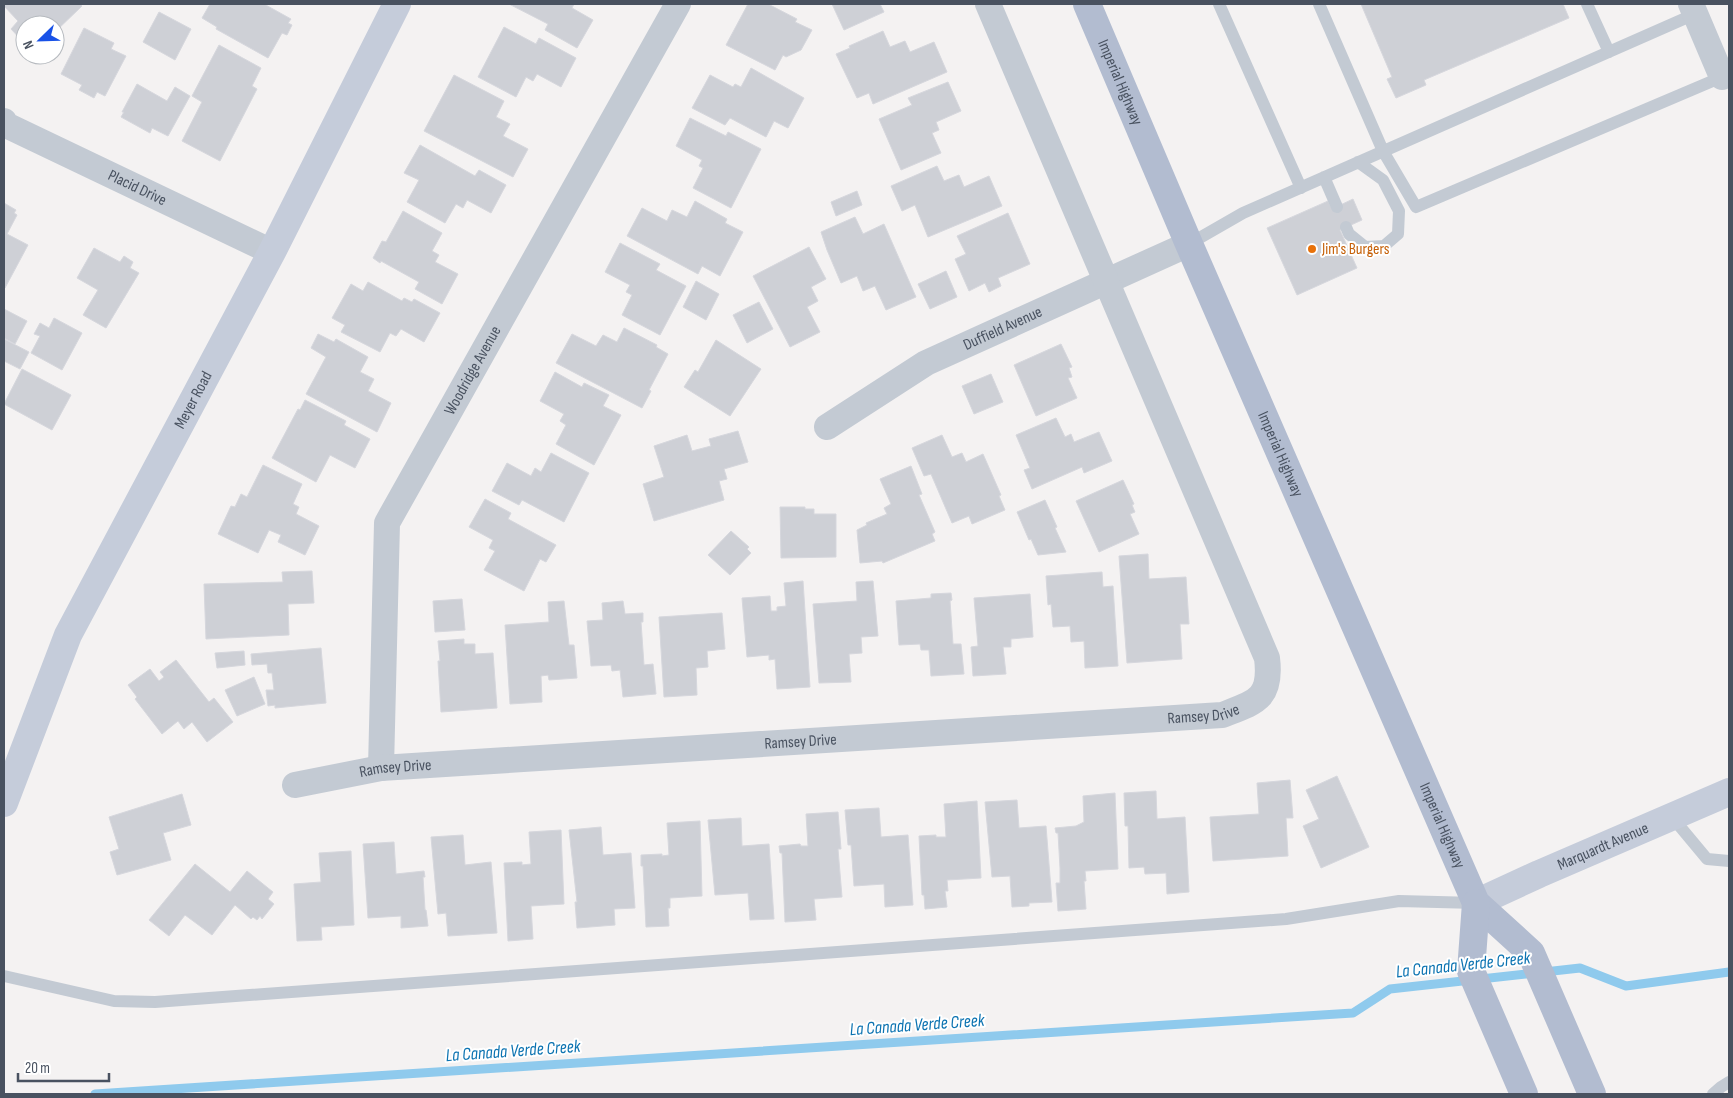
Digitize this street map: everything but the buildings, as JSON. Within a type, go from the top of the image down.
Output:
[{"type":"main road","name":"Meyer Road","points":[[4,803],[68,635],[272,252],[397,4]]},
{"type":"main road","name":"Imperial Highway","points":[[1088,4],[1189,244],[1481,913],[1531,953],[1588,1085]]},
{"type":"main road","name":"Marquardt Avenue","points":[[1481,913],[1539,874],[1729,792]]},
{"type":"main road","name":"Imperial Highway","points":[[1481,913],[1471,971],[1521,1089]]},
{"type":"street","name":"Woodridge Avenue","points":[[381,768],[386,523],[678,4]]},
{"type":"street","points":[[988,4],[1107,282]]},
{"type":"street","points":[[1693,9],[1722,77]]},
{"type":"street","name":"Placid Drive","points":[[5,125],[272,252]]},
{"type":"street","name":"Duffield Avenue","points":[[826,427],[926,363],[1189,244]]},
{"type":"street","name":"Ramsey Drive","points":[[295,785],[381,768],[1222,715],[1250,704],[1260,697],[1265,688],[1269,675],[1268,658],[1107,282]]},
{"type":"lane","points":[[1219,4],[1301,188]]},
{"type":"lane","points":[[1319,4],[1383,151],[1416,207],[1722,77]]},
{"type":"lane","points":[[1587,4],[1608,52]]},
{"type":"lane","points":[[1189,244],[1243,213],[1608,52],[1693,9]]},
{"type":"lane","points":[[1346,227],[1349,234],[1365,247],[1384,246],[1398,234],[1399,211],[1383,180],[1358,162]]},
{"type":"lane","points":[[1324,177],[1337,206]]},
{"type":"lane","points":[[1672,817],[1708,859],[1729,861]]},
{"type":"lane","points":[[4,976],[114,1001],[155,1002],[1286,920],[1399,901],[1481,913]]},
{"type":"lane","points":[[1713,1094],[1729,1082]]},
{"type":"waterway","name":"La Canada Verde Creek","points":[[95,1094],[1353,1013],[1390,989],[1580,968],[1626,986],[1729,972]]},
{"type":"place","name":"Jim's Burgers","points":[[1312,249]]}]
